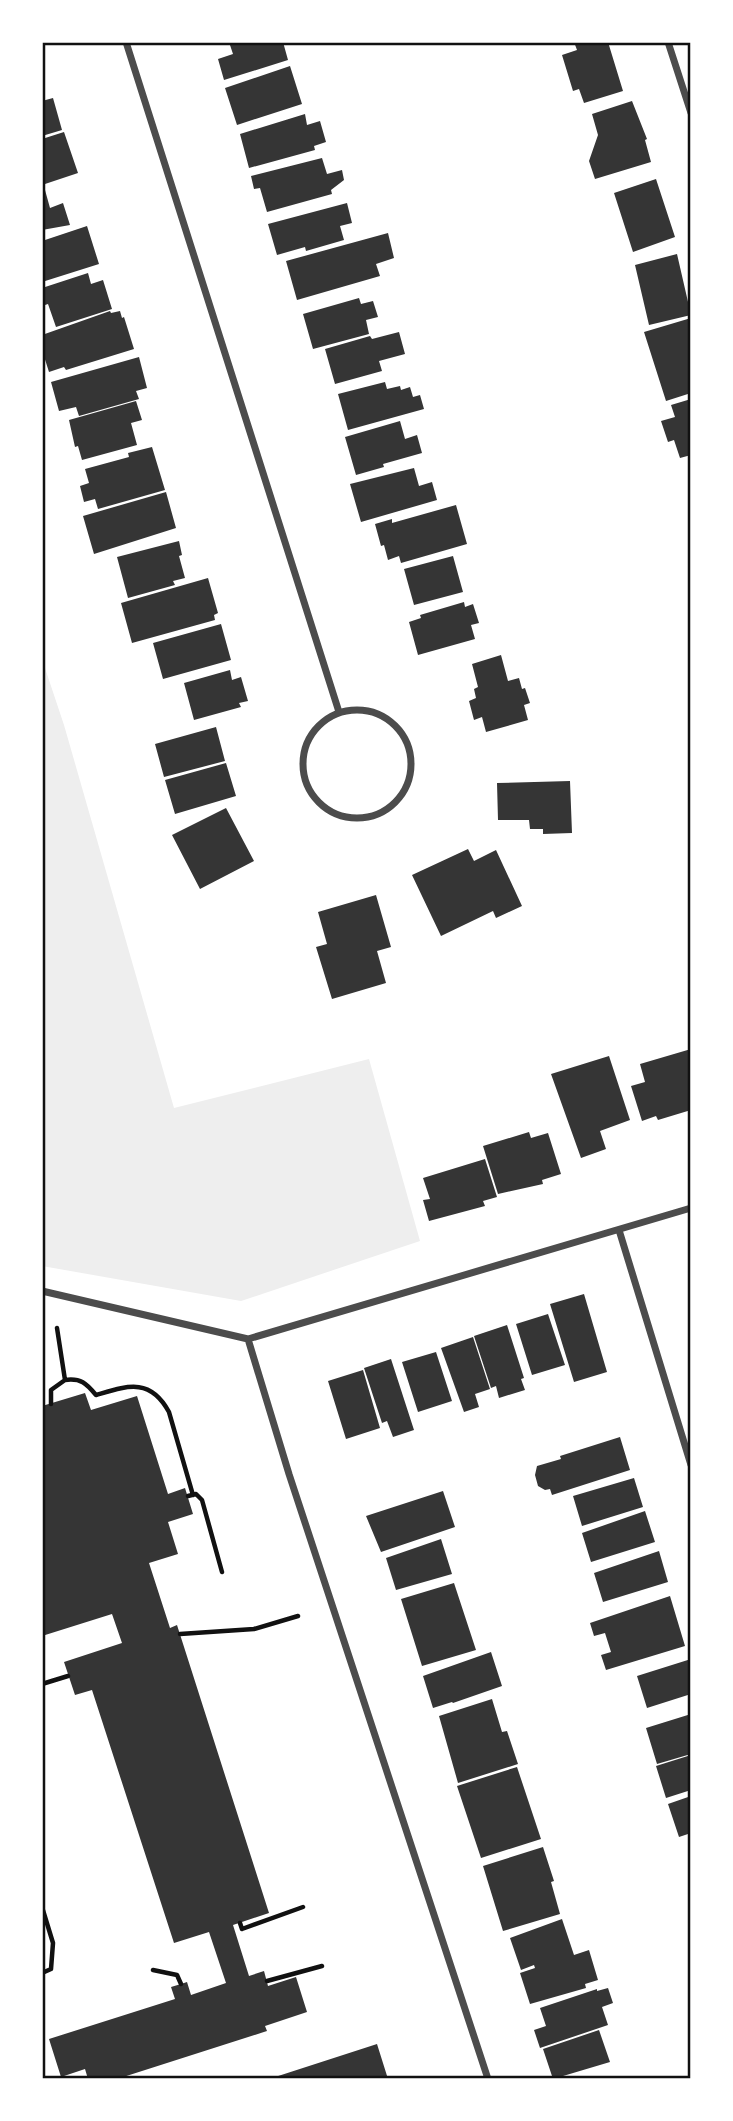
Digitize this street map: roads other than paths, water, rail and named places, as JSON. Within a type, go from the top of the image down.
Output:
[{"type":"street","points":[[126,42],[339,712]]},
{"type":"street","points":[[668,42],[691,113]]},
{"type":"street","points":[[365,710],[390,720],[407,740],[412,766],[405,791],[386,810],[362,819],[336,814],[314,799],[303,775],[304,749],[310,737],[317,726],[339,712],[365,710]]},
{"type":"street","points":[[42,1291],[248,1339],[691,1208]]},
{"type":"street","points":[[619,1230],[691,1465]]},
{"type":"street","points":[[248,1339],[289,1474],[488,2079]]}]
